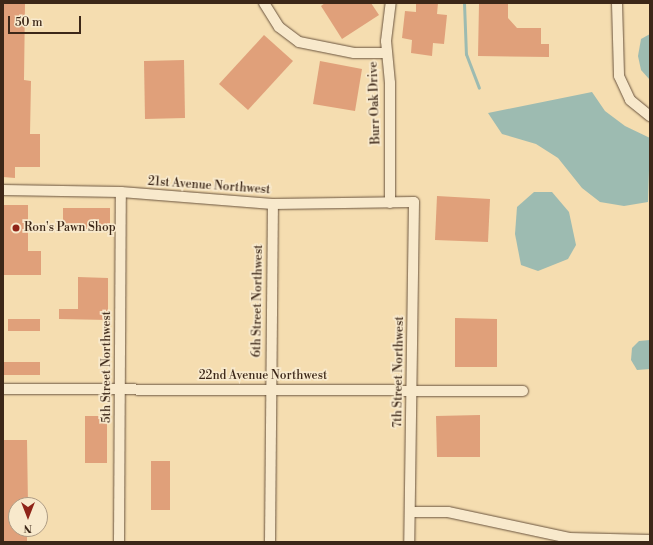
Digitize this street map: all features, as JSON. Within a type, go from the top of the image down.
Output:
[{"type":"street","points":[[264,3],[279,27],[299,42],[354,53],[387,53]]},
{"type":"street","name":"Burr Oak Drive","points":[[390,203],[390,83],[387,53],[391,3]]},
{"type":"street","points":[[617,3],[619,76],[630,100],[650,116]]},
{"type":"street","name":"21st Avenue Northwest","points":[[3,190],[121,192],[273,204],[414,202]]},
{"type":"street","name":"5th Street Northwest","points":[[119,542],[121,192]]},
{"type":"street","name":"7th Street Northwest","points":[[409,542],[414,202]]},
{"type":"street","name":"6th Street Northwest","points":[[270,542],[269,389],[273,204]]},
{"type":"street","name":"22nd Avenue Northwest","points":[[3,389],[269,389],[411,392],[522,391]]},
{"type":"street","points":[[410,512],[448,512],[569,538],[650,540]]},
{"type":"water","points":[[650,34],[650,80],[641,70],[638,56],[641,39]]},
{"type":"water","points":[[592,92],[605,111],[625,126],[650,138],[648,202],[624,206],[600,202],[582,188],[558,158],[536,144],[502,134],[488,113]]},
{"type":"water","points":[[534,192],[552,192],[569,212],[576,245],[568,259],[538,271],[521,265],[515,234],[517,207]]},
{"type":"water","points":[[650,340],[650,369],[637,370],[631,360],[632,348],[639,341]]},
{"type":"building","points":[[3,3],[25,3],[24,80],[31,81],[30,134],[40,134],[40,167],[15,167],[15,178],[3,177]]},
{"type":"building","points":[[325,3],[371,3],[379,15],[342,39],[321,6]]},
{"type":"building","points":[[416,3],[438,3],[437,14],[447,15],[444,44],[433,43],[432,56],[411,53],[412,40],[402,38],[405,11],[416,12]]},
{"type":"building","points":[[479,3],[508,3],[508,18],[517,28],[541,28],[541,44],[549,44],[549,57],[478,56]]},
{"type":"building","points":[[264,35],[293,61],[248,110],[219,84]]},
{"type":"building","points":[[184,60],[185,118],[145,119],[144,61]]},
{"type":"building","points":[[320,61],[362,69],[355,111],[313,104]]},
{"type":"building","points":[[437,196],[490,199],[488,242],[435,240]]},
{"type":"building","name":"Ron's Pawn Shop","points":[[3,205],[28,205],[28,251],[41,251],[41,275],[3,275]]},
{"type":"building","points":[[63,208],[110,208],[110,229],[63,229]]},
{"type":"building","points":[[78,277],[108,278],[108,320],[59,319],[59,309],[78,309]]},
{"type":"building","points":[[455,318],[497,319],[497,367],[455,367]]},
{"type":"building","points":[[8,319],[40,319],[40,331],[8,331]]},
{"type":"building","points":[[3,362],[40,362],[40,375],[3,375]]},
{"type":"building","points":[[480,415],[480,457],[437,457],[436,416]]},
{"type":"building","points":[[85,416],[107,416],[107,463],[85,463]]},
{"type":"building","points":[[3,440],[27,440],[28,497],[8,497],[8,537],[27,537],[27,542],[3,542]]},
{"type":"building","points":[[151,461],[170,461],[170,510],[151,510]]},
{"type":"waterway","points":[[464,3],[466,54],[479,88]]},
{"type":"place","name":"Ron's Pawn Shop","points":[[16,228]]}]
